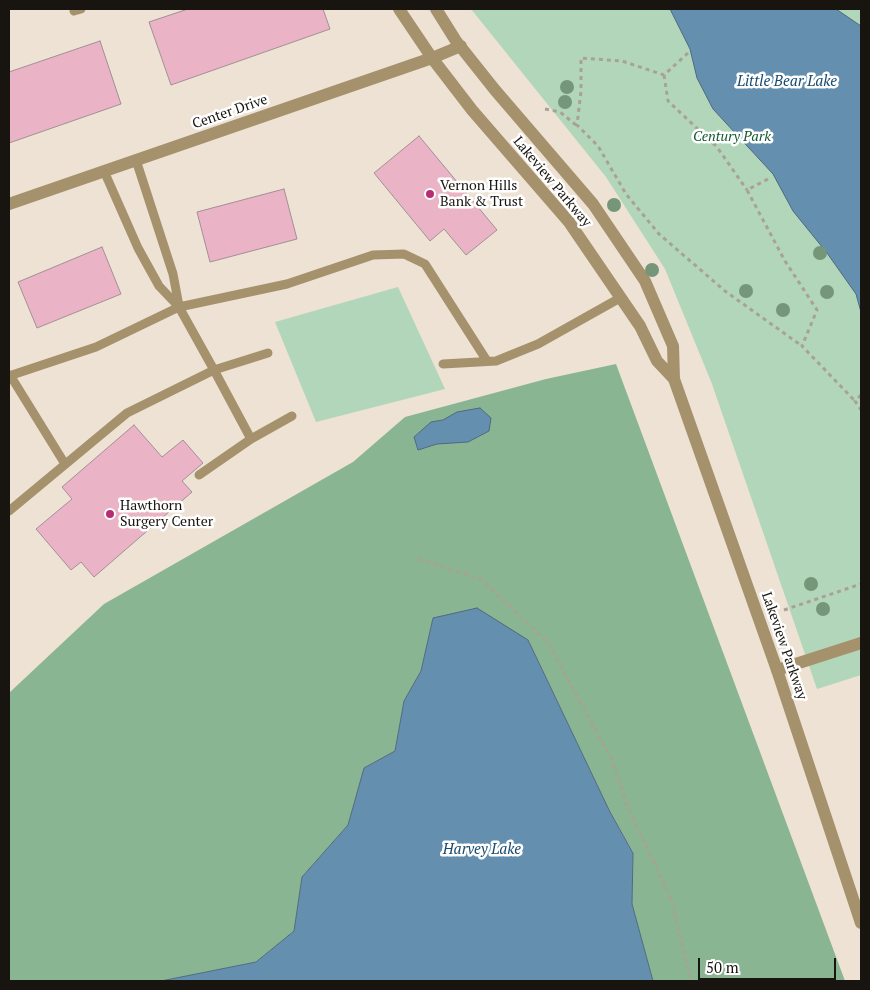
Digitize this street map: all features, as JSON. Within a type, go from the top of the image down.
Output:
[{"type":"street","name":"Lakeview Parkway","points":[[400,9],[432,58],[472,110],[569,222],[640,326],[657,361],[674,380]]},
{"type":"street","name":"Lakeview Parkway","points":[[436,9],[461,46],[495,90],[593,204],[645,281],[673,346],[674,380],[777,670],[861,923]]},
{"type":"street","name":"Center Drive","points":[[9,204],[432,58],[461,46]]},
{"type":"street","points":[[777,670],[861,643]]},
{"type":"lane","points":[[136,160],[173,274],[179,307]]},
{"type":"lane","points":[[104,171],[138,248],[159,286],[179,307],[251,438]]},
{"type":"lane","points":[[65,464],[10,376],[96,347],[179,307],[287,284],[373,255],[404,254],[426,264],[487,361]]},
{"type":"lane","points":[[443,364],[496,361],[538,344],[620,298]]},
{"type":"lane","points":[[9,511],[127,413],[214,370],[268,353]]},
{"type":"lane","points":[[199,475],[251,438],[292,416]]},
{"type":"path","points":[[664,74],[688,53]]},
{"type":"path","points":[[577,125],[581,91],[581,58],[622,61],[664,74]]},
{"type":"path","points":[[664,74],[668,101],[717,146],[747,190],[785,261],[817,310],[802,346]]},
{"type":"path","points":[[545,109],[560,112],[577,125],[598,146],[626,194],[659,234],[726,291],[802,346],[855,401],[861,410]]},
{"type":"path","points":[[747,190],[768,178]]},
{"type":"path","points":[[855,401],[861,395]]},
{"type":"path","points":[[418,559],[481,579],[548,643],[612,760],[627,805],[671,899],[691,981]]},
{"type":"path","points":[[784,610],[861,584]]},
{"type":"green space","name":"Century Park","points":[[471,9],[861,9],[861,675],[817,689],[712,384],[665,269],[606,177]]},
{"type":"green space","points":[[398,287],[445,389],[316,422],[275,322]]},
{"type":"green space","points":[[616,364],[845,981],[653,981],[632,904],[633,852],[610,812],[528,640],[433,618],[421,671],[404,701],[395,751],[364,768],[348,825],[302,877],[294,931],[256,962],[161,981],[9,981],[9,693],[104,604],[353,462],[405,417],[546,379]]},
{"type":"water","name":"Little Bear Lake","points":[[670,9],[836,9],[861,26],[861,312],[856,294],[827,253],[793,211],[773,174],[713,109],[697,78],[690,49]]},
{"type":"water","points":[[480,408],[491,418],[489,431],[468,442],[437,444],[418,450],[414,437],[431,422],[443,420],[457,412]]},
{"type":"water","name":"Harvey Lake","points":[[477,608],[528,640],[610,812],[633,853],[632,904],[653,981],[161,981],[256,962],[294,931],[302,877],[348,825],[364,768],[395,751],[404,701],[421,671],[433,618]]},
{"type":"building","points":[[188,9],[323,9],[330,29],[171,85],[149,22]]},
{"type":"building","points":[[100,41],[121,104],[9,143],[9,72]]},
{"type":"building","name":"Vernon Hills Bank & Trust","points":[[419,136],[497,230],[466,255],[444,229],[430,241],[374,173]]},
{"type":"building","points":[[284,189],[297,239],[210,262],[197,212]]},
{"type":"building","points":[[102,247],[121,294],[37,328],[18,282]]},
{"type":"building","name":"Hawthorn Surgery Center","points":[[134,425],[162,457],[183,440],[203,463],[182,481],[192,492],[94,577],[81,562],[71,570],[36,529],[72,499],[62,487]]},
{"type":"place","name":"Vernon Hills Bank & Trust","points":[[430,194]]},
{"type":"place","name":"Hawthorn Surgery Center","points":[[110,514]]}]
